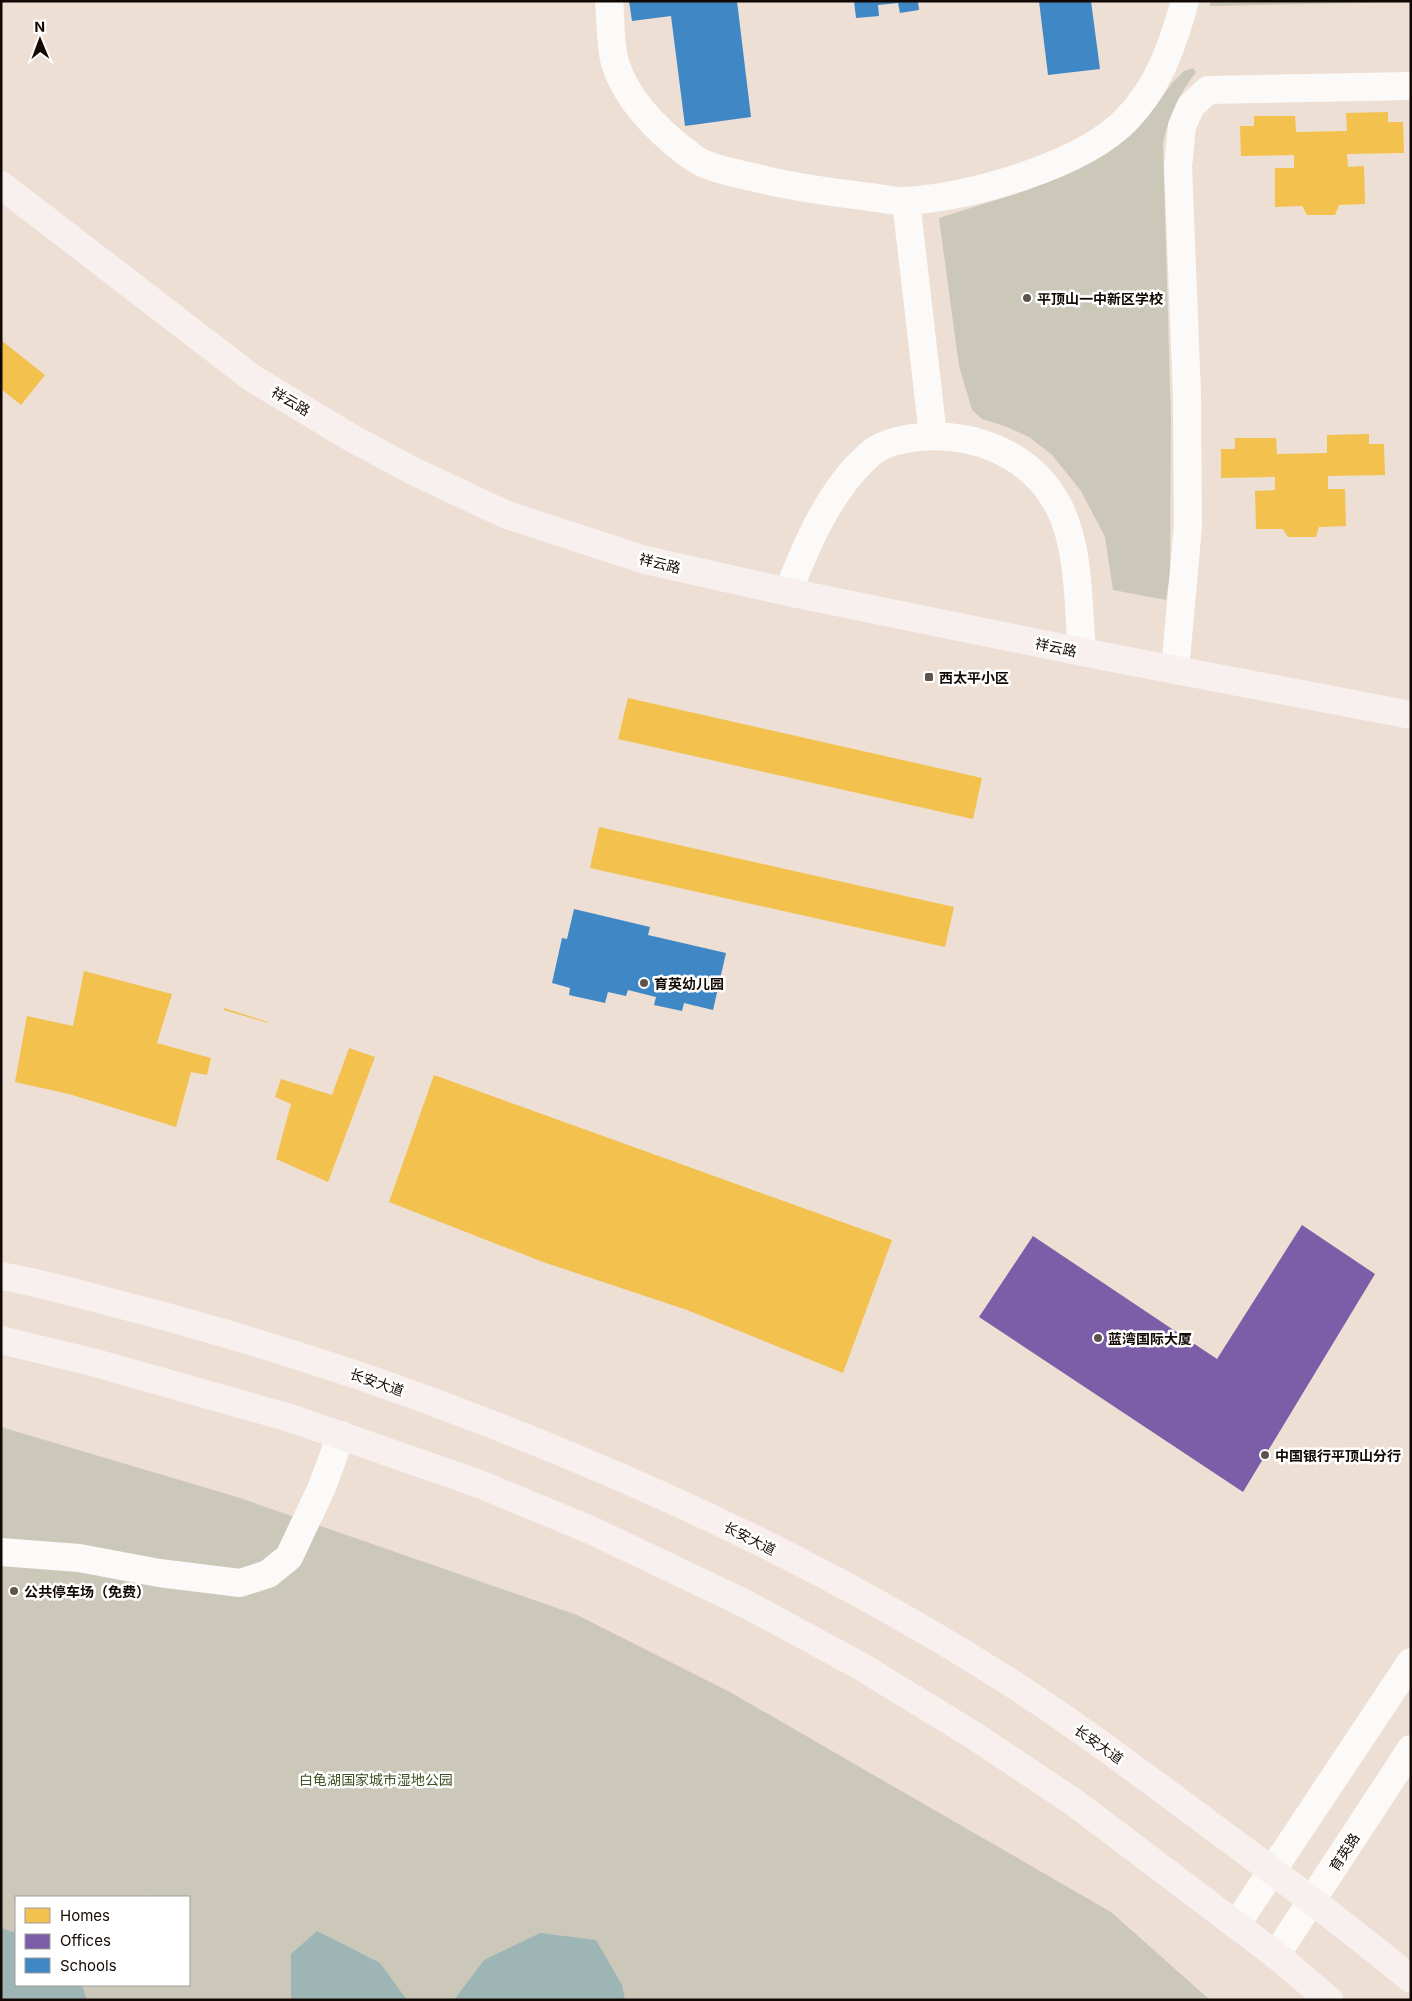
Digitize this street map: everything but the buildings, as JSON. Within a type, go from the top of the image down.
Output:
[{"type":"main road","name":"祥云路","points":[[1,185],[252,378],[350,437],[413,471],[507,515],[559,534],[645,560],[788,592],[1082,652],[1411,715]]},
{"type":"main road","name":"长安大道","points":[[1,1276],[150,1312],[319,1362],[427,1400],[592,1464],[738,1531],[895,1613],[993,1672],[1106,1748],[1272,1870],[1411,1979]]},
{"type":"main road","points":[[1,1340],[193,1390],[290,1418],[477,1483],[593,1531],[746,1604],[862,1667],[973,1735],[1075,1803],[1276,1955],[1329,2000]]},
{"type":"street","points":[[609,1],[615,62],[623,83],[649,120],[692,158],[723,170],[773,182],[906,201],[971,190],[1030,175],[1081,153],[1106,137],[1127,119],[1148,92],[1166,64],[1185,1]]},
{"type":"street","points":[[1175,670],[1188,526],[1187,394],[1178,166],[1185,120],[1191,106],[1208,90],[1411,86]]},
{"type":"street","points":[[906,201],[933,435]]},
{"type":"street","points":[[788,592],[803,552],[826,510],[848,477],[872,452],[898,440],[933,435],[971,439],[992,445],[1030,470],[1046,486],[1059,507],[1070,537],[1082,652]]},
{"type":"street","points":[[1,1552],[79,1558],[158,1572],[240,1583],[268,1574],[289,1557],[322,1487],[341,1435]]},
{"type":"street","points":[[1236,1925],[1411,1662]]},
{"type":"street","name":"育英路","points":[[1276,1955],[1411,1749]]},
{"type":"path","points":[[1,1835],[60,1862],[143,1889],[223,1899],[382,1862],[487,1844],[546,1852],[604,1867],[660,1893],[736,1950],[782,1980],[799,2000]]},
{"type":"green space","points":[[1210,1],[1411,1],[1411,2],[1210,6]]},
{"type":"green space","points":[[1193,68],[1196,72],[1175,105],[1163,143],[1171,418],[1170,574],[1166,600],[1113,590],[1105,537],[1081,491],[1052,455],[1029,437],[982,419],[972,410],[959,366],[939,218],[1028,190],[1093,159],[1155,107],[1172,83],[1184,71]]},
{"type":"green space","name":"白龟湖国家城市湿地公园","points":[[1,1427],[237,1497],[577,1615],[728,1691],[1111,1912],[1210,2000],[1,2000]]},
{"type":"water","points":[[1,1928],[15,1933],[15,1986],[82,1986],[87,2000],[1,2000]]},
{"type":"water","points":[[317,1931],[380,1963],[407,2000],[291,2000],[291,1954]]},
{"type":"water","points":[[540,1933],[596,1940],[622,1985],[625,2000],[454,2000],[484,1960]]},
{"type":"place","name":"平顶山一中新区学校","points":[[1027,298]]},
{"type":"place","name":"西太平小区","points":[[929,677]]},
{"type":"place","name":"育英幼儿园","points":[[644,983]]},
{"type":"place","name":"蓝湾国际大厦","points":[[1098,1338]]},
{"type":"place","name":"中国银行平顶山分行","points":[[1265,1455]]},
{"type":"place","name":"公共停车场（免费）","points":[[14,1591]]}]
